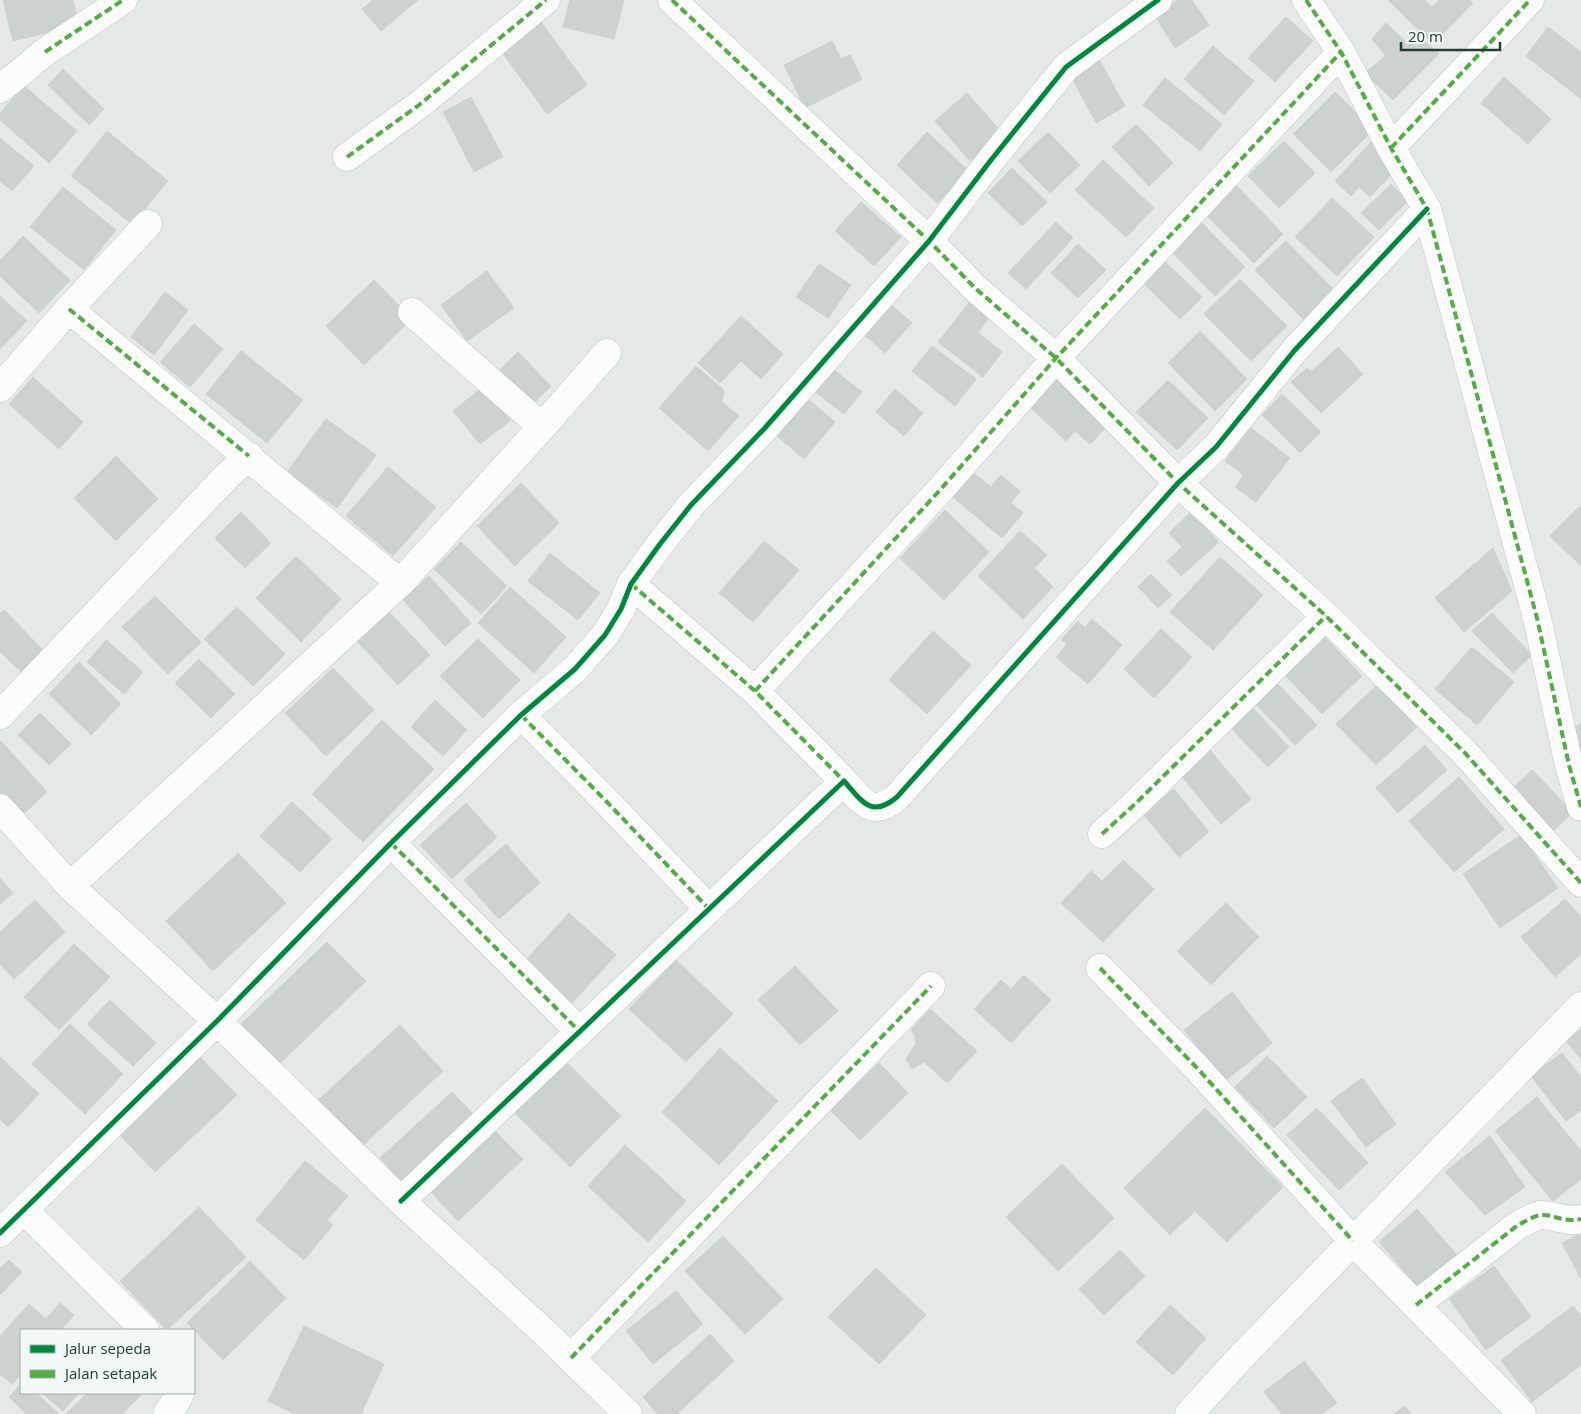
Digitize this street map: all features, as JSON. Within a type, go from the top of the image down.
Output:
[{"type":"street","points":[[0,89],[45,52],[123,0]]},
{"type":"street","points":[[347,157],[419,104],[546,0]]},
{"type":"street","points":[[672,0],[929,241],[975,288],[1056,358],[1178,483],[1326,616],[1465,753],[1581,883]]},
{"type":"street","points":[[0,1232],[217,1021],[391,843],[521,715],[575,669],[605,635],[621,609],[631,584],[691,505],[764,429],[929,241],[1066,67],[1158,0]]},
{"type":"street","points":[[1306,0],[1341,52],[1391,148],[1427,209],[1537,618],[1569,765],[1581,807]]},
{"type":"street","points":[[1391,148],[1530,0]]},
{"type":"street","points":[[755,691],[940,490],[1056,358],[1341,52]]},
{"type":"street","points":[[631,584],[755,691],[868,806],[878,808],[888,804],[897,797],[1178,483],[1216,447],[1294,351],[1427,209]]},
{"type":"street","points":[[0,388],[69,309],[148,224]]},
{"type":"street","points":[[69,309],[249,456],[400,583]]},
{"type":"street","points":[[412,312],[542,427]]},
{"type":"street","points":[[70,886],[400,583],[607,353]]},
{"type":"street","points":[[0,715],[249,456]]},
{"type":"street","points":[[1102,834],[1134,805],[1326,616]]},
{"type":"street","points":[[521,715],[708,908]]},
{"type":"street","points":[[401,1201],[844,781]]},
{"type":"street","points":[[0,808],[70,886],[217,1021],[401,1201],[571,1358],[628,1414]]},
{"type":"street","points":[[391,843],[579,1031]]},
{"type":"street","points":[[1100,968],[1198,1069],[1353,1241],[1522,1414]]},
{"type":"street","points":[[571,1358],[931,986]]},
{"type":"street","points":[[1189,1414],[1240,1357],[1581,1006]]},
{"type":"street","points":[[24,1210],[144,1329]]},
{"type":"street","points":[[1416,1305],[1518,1225],[1535,1216],[1543,1215],[1564,1221],[1581,1219]]},
{"type":"street","points":[[167,1414],[179,1394]]},
{"type":"building","points":[[3,0],[73,0],[79,25],[13,41]]},
{"type":"building","points":[[373,0],[418,0],[381,31],[362,9]]},
{"type":"building","points":[[570,0],[624,0],[614,39],[563,27]]},
{"type":"building","points":[[1178,0],[1192,0],[1209,25],[1175,48],[1155,16]]},
{"type":"building","points":[[1388,0],[1424,0],[1432,7],[1439,0],[1469,0],[1473,3],[1433,44]]},
{"type":"building","points":[[1286,17],[1313,41],[1275,82],[1248,58]]},
{"type":"building","points":[[541,22],[587,85],[547,114],[501,51]]},
{"type":"building","points":[[1386,23],[1408,44],[1418,34],[1439,54],[1393,100],[1365,73],[1386,56],[1372,39]]},
{"type":"building","points":[[1548,27],[1581,52],[1581,99],[1526,56]]},
{"type":"building","points":[[832,41],[841,59],[850,55],[862,79],[805,108],[784,65]]},
{"type":"building","points":[[1213,46],[1254,81],[1224,115],[1184,79]]},
{"type":"building","points":[[1098,58],[1125,106],[1096,123],[1070,74]]},
{"type":"building","points":[[63,69],[104,109],[89,125],[48,85]]},
{"type":"building","points":[[1504,77],[1551,119],[1528,144],[1481,103]]},
{"type":"building","points":[[1165,78],[1222,124],[1200,151],[1143,105]]},
{"type":"building","points":[[24,86],[77,131],[49,163],[0,120],[0,113]]},
{"type":"building","points":[[1335,92],[1373,130],[1331,172],[1293,134]]},
{"type":"building","points":[[967,93],[1002,133],[970,161],[935,121]]},
{"type":"building","points":[[471,97],[503,157],[474,172],[443,112]]},
{"type":"building","points":[[1136,124],[1173,163],[1149,186],[1112,147]]},
{"type":"building","points":[[107,131],[168,181],[132,224],[71,176]]},
{"type":"building","points":[[927,132],[969,171],[937,203],[897,165]]},
{"type":"building","points":[[1048,132],[1080,165],[1050,193],[1018,161]]},
{"type":"building","points":[[0,138],[34,166],[12,191],[0,181]]},
{"type":"building","points":[[1284,141],[1315,173],[1279,208],[1248,176]]},
{"type":"building","points":[[1372,141],[1399,166],[1370,197],[1359,187],[1351,196],[1335,181]]},
{"type":"building","points":[[1103,160],[1154,208],[1126,237],[1075,190]]},
{"type":"building","points":[[1012,168],[1047,202],[1022,226],[988,193]]},
{"type":"building","points":[[1235,184],[1283,234],[1254,263],[1204,213]]},
{"type":"building","points":[[1391,184],[1408,201],[1379,230],[1361,213]]},
{"type":"building","points":[[63,187],[116,230],[84,270],[30,227]]},
{"type":"building","points":[[1332,198],[1374,237],[1337,276],[1295,237]]},
{"type":"building","points":[[861,202],[901,237],[874,266],[835,231]]},
{"type":"building","points":[[1196,217],[1245,267],[1215,296],[1166,246]]},
{"type":"building","points":[[1056,222],[1073,238],[1026,289],[1008,273]]},
{"type":"building","points":[[23,236],[70,280],[39,313],[0,276],[0,261]]},
{"type":"building","points":[[1286,241],[1335,291],[1304,320],[1255,270]]},
{"type":"building","points":[[1078,244],[1106,270],[1078,298],[1051,273]]},
{"type":"building","points":[[1157,254],[1202,297],[1180,319],[1144,284]]},
{"type":"building","points":[[819,264],[851,285],[828,318],[796,297]]},
{"type":"building","points":[[487,271],[514,308],[467,341],[441,305]]},
{"type":"building","points":[[1240,279],[1287,326],[1251,361],[1204,314]]},
{"type":"building","points":[[374,280],[412,319],[364,365],[326,326]]},
{"type":"building","points":[[165,292],[188,310],[154,355],[131,337]]},
{"type":"building","points":[[0,296],[27,321],[0,349]]},
{"type":"building","points":[[887,301],[912,323],[885,353],[860,331]]},
{"type":"building","points":[[969,303],[989,318],[978,333],[1002,352],[983,377],[938,342]]},
{"type":"building","points":[[741,316],[783,354],[761,379],[741,361],[720,383],[698,363]]},
{"type":"building","points":[[194,324],[223,349],[190,387],[160,362]]},
{"type":"building","points":[[1200,331],[1247,379],[1215,411],[1168,363]]},
{"type":"building","points":[[932,346],[976,379],[955,406],[912,371]]},
{"type":"building","points":[[1338,347],[1363,374],[1321,413],[1291,382],[1307,368],[1311,372]]},
{"type":"building","points":[[241,351],[303,400],[267,443],[206,394]]},
{"type":"building","points":[[518,352],[551,386],[530,407],[496,374]]},
{"type":"building","points":[[696,366],[724,390],[722,402],[739,416],[708,451],[659,408]]},
{"type":"building","points":[[829,366],[862,392],[844,414],[810,388]]},
{"type":"building","points":[[1058,375],[1110,423],[1090,444],[1075,431],[1066,441],[1029,406]]},
{"type":"building","points":[[33,377],[83,422],[59,449],[9,404]]},
{"type":"building","points":[[1168,380],[1208,418],[1177,450],[1136,412]]},
{"type":"building","points":[[484,386],[511,420],[480,444],[453,411]]},
{"type":"building","points":[[895,389],[923,413],[904,436],[876,412]]},
{"type":"building","points":[[802,394],[835,422],[804,459],[771,431]]},
{"type":"building","points":[[1282,394],[1321,432],[1300,453],[1262,415]]},
{"type":"building","points":[[326,419],[376,455],[337,508],[287,472]]},
{"type":"building","points":[[1251,428],[1290,458],[1256,502],[1235,487],[1244,475],[1225,461]]},
{"type":"building","points":[[116,456],[158,499],[116,541],[74,498]]},
{"type":"building","points":[[388,467],[436,507],[393,556],[346,516]]},
{"type":"building","points":[[969,469],[991,487],[1001,475],[1020,491],[1011,503],[1023,513],[1002,538],[949,494]]},
{"type":"building","points":[[521,483],[559,523],[515,566],[477,526]]},
{"type":"building","points":[[1581,505],[1581,566],[1550,536]]},
{"type":"building","points":[[945,510],[989,552],[944,600],[900,558]]},
{"type":"building","points":[[241,512],[271,543],[245,568],[215,538]]},
{"type":"building","points":[[1191,512],[1219,542],[1181,576],[1167,561],[1182,547],[1169,533]]},
{"type":"building","points":[[1020,531],[1047,555],[1034,568],[1053,587],[1023,619],[978,576]]},
{"type":"building","points":[[764,541],[799,570],[753,622],[719,593]]},
{"type":"building","points":[[461,542],[507,586],[481,614],[434,569]]},
{"type":"building","points":[[1493,548],[1512,591],[1464,632],[1435,598]]},
{"type":"building","points":[[550,553],[600,593],[578,620],[528,581]]},
{"type":"building","points":[[296,556],[341,599],[301,642],[256,598]]},
{"type":"building","points":[[1220,557],[1263,595],[1213,650],[1170,612]]},
{"type":"building","points":[[1151,574],[1172,595],[1158,608],[1138,587]]},
{"type":"building","points":[[429,576],[471,623],[445,646],[403,600]]},
{"type":"building","points":[[510,587],[566,637],[534,673],[478,623]]},
{"type":"building","points":[[155,596],[201,642],[168,674],[122,627]]},
{"type":"building","points":[[237,607],[285,654],[253,686],[204,639]]},
{"type":"building","points":[[4,610],[43,650],[21,672],[0,651],[0,614]]},
{"type":"building","points":[[389,612],[430,655],[398,685],[357,641]]},
{"type":"building","points":[[1492,613],[1532,655],[1513,673],[1472,631]]},
{"type":"building","points":[[1092,619],[1122,645],[1088,684],[1056,657],[1067,644],[1061,640],[1078,621],[1085,628]]},
{"type":"building","points":[[1161,629],[1192,657],[1154,698],[1124,669]]},
{"type":"building","points":[[933,631],[971,665],[927,714],[889,680]]},
{"type":"building","points":[[1322,634],[1362,676],[1322,714],[1282,672]]},
{"type":"building","points":[[478,639],[520,680],[483,718],[440,676]]},
{"type":"building","points":[[106,640],[143,672],[124,694],[87,662]]},
{"type":"building","points":[[1472,647],[1514,682],[1477,725],[1435,689]]},
{"type":"building","points":[[199,659],[235,694],[211,718],[175,683]]},
{"type":"building","points":[[79,662],[121,704],[91,735],[49,694]]},
{"type":"building","points":[[333,668],[374,710],[326,756],[285,713]]},
{"type":"building","points":[[1276,682],[1317,725],[1295,745],[1254,702]]},
{"type":"building","points":[[1377,685],[1417,727],[1376,765],[1336,724]]},
{"type":"building","points":[[435,700],[467,730],[443,756],[411,727]]},
{"type":"building","points":[[1249,704],[1289,747],[1268,767],[1227,724]]},
{"type":"building","points":[[40,713],[71,744],[49,765],[18,735]]},
{"type":"building","points":[[382,720],[434,769],[363,842],[312,794]]},
{"type":"building","points":[[1581,723],[1581,759],[1564,736]]},
{"type":"building","points":[[0,740],[47,792],[21,816],[0,793]]},
{"type":"building","points":[[1425,745],[1447,770],[1398,813],[1376,788]]},
{"type":"building","points":[[1209,749],[1251,799],[1221,824],[1179,773]]},
{"type":"building","points":[[1532,770],[1573,812],[1553,831],[1513,788]]},
{"type":"building","points":[[1459,777],[1504,829],[1454,872],[1409,821]]},
{"type":"building","points":[[1174,789],[1209,832],[1179,857],[1143,814]]},
{"type":"building","points":[[292,802],[332,839],[300,872],[260,836]]},
{"type":"building","points":[[466,803],[497,837],[452,879],[420,845]]},
{"type":"building","points":[[1521,835],[1558,888],[1500,928],[1463,874]]},
{"type":"building","points":[[506,844],[540,883],[499,919],[464,880]]},
{"type":"building","points":[[238,853],[286,903],[213,971],[166,921]]},
{"type":"building","points":[[1123,860],[1154,889],[1103,942],[1061,903],[1091,871],[1102,881]]},
{"type":"building","points":[[0,878],[13,893],[0,904]]},
{"type":"building","points":[[1565,899],[1581,917],[1581,954],[1555,977],[1521,937]]},
{"type":"building","points":[[35,900],[65,932],[14,979],[0,964],[0,932]]},
{"type":"building","points":[[1226,903],[1259,937],[1211,985],[1177,951]]},
{"type":"building","points":[[569,913],[616,955],[572,1003],[526,960]]},
{"type":"building","points":[[327,942],[366,981],[278,1065],[240,1025]]},
{"type":"building","points":[[74,944],[110,977],[59,1030],[24,997]]},
{"type":"building","points":[[676,960],[733,1014],[686,1062],[629,1009]]},
{"type":"building","points":[[795,966],[838,1011],[800,1045],[758,1000]]},
{"type":"building","points":[[1024,975],[1051,1000],[1011,1043],[974,1009],[1001,980],[1011,989]]},
{"type":"building","points":[[1232,992],[1272,1043],[1225,1081],[1184,1030]]},
{"type":"building","points":[[110,1000],[156,1043],[133,1066],[87,1024]]},
{"type":"building","points":[[930,1009],[977,1051],[947,1083],[924,1062],[912,1069],[906,1059],[916,1044],[915,1036],[911,1030]]},
{"type":"building","points":[[70,1024],[123,1074],[85,1114],[32,1064]]},
{"type":"building","points":[[400,1025],[443,1071],[361,1147],[317,1101]]},
{"type":"building","points":[[1581,1029],[1581,1059],[1566,1041]]},
{"type":"building","points":[[720,1048],[778,1101],[719,1165],[662,1112]]},
{"type":"building","points":[[1562,1053],[1581,1077],[1581,1110],[1566,1121],[1531,1076]]},
{"type":"building","points":[[197,1054],[237,1095],[155,1172],[116,1131]]},
{"type":"building","points":[[1267,1056],[1307,1097],[1274,1128],[1235,1087]]},
{"type":"building","points":[[0,1057],[39,1094],[8,1127],[0,1119]]},
{"type":"building","points":[[561,1057],[621,1116],[570,1167],[510,1108]]},
{"type":"building","points":[[879,1063],[908,1093],[860,1140],[830,1110]]},
{"type":"building","points":[[1362,1078],[1396,1124],[1366,1147],[1331,1101]]},
{"type":"building","points":[[452,1092],[479,1120],[407,1187],[380,1158]]},
{"type":"building","points":[[1537,1097],[1581,1151],[1581,1179],[1553,1201],[1495,1131]]},
{"type":"building","points":[[1205,1108],[1283,1187],[1227,1242],[1195,1211],[1170,1235],[1124,1188]]},
{"type":"building","points":[[1317,1108],[1368,1163],[1339,1190],[1287,1135]]},
{"type":"building","points":[[493,1129],[523,1159],[458,1221],[429,1190]]},
{"type":"building","points":[[1490,1136],[1525,1187],[1485,1215],[1445,1172]]},
{"type":"building","points":[[625,1145],[686,1201],[648,1242],[588,1186]]},
{"type":"building","points":[[305,1161],[348,1196],[327,1220],[333,1225],[304,1260],[256,1220]]},
{"type":"building","points":[[1062,1164],[1114,1218],[1058,1271],[1006,1217]]},
{"type":"building","points":[[199,1207],[246,1257],[168,1329],[120,1281]]},
{"type":"building","points":[[1417,1209],[1457,1255],[1419,1288],[1379,1242]]},
{"type":"building","points":[[1581,1233],[1581,1279],[1562,1243]]},
{"type":"building","points":[[723,1236],[783,1299],[745,1334],[685,1271]]},
{"type":"building","points":[[1120,1250],[1145,1276],[1104,1315],[1079,1289]]},
{"type":"building","points":[[9,1260],[22,1272],[0,1295],[0,1269]]},
{"type":"building","points":[[250,1261],[286,1298],[223,1360],[195,1329],[187,1323]]},
{"type":"building","points":[[1494,1266],[1531,1317],[1486,1350],[1449,1299]]},
{"type":"building","points":[[876,1268],[926,1315],[879,1364],[828,1317]]},
{"type":"building","points":[[676,1291],[703,1324],[653,1364],[626,1331]]},
{"type":"building","points":[[60,1303],[74,1315],[62,1329],[20,1329],[20,1375],[12,1384],[0,1374],[0,1336],[29,1304],[46,1319]]},
{"type":"building","points":[[1170,1305],[1206,1338],[1173,1375],[1136,1342]]},
{"type":"building","points":[[1573,1306],[1581,1316],[1581,1365],[1532,1402],[1501,1360]]},
{"type":"building","points":[[304,1326],[384,1364],[361,1414],[295,1414],[268,1401]]},
{"type":"building","points":[[710,1334],[734,1361],[677,1414],[658,1414],[643,1397]]},
{"type":"building","points":[[1304,1361],[1337,1403],[1322,1414],[1282,1414],[1264,1392]]},
{"type":"building","points":[[20,1385],[20,1394],[37,1394],[58,1413],[26,1414],[9,1397]]},
{"type":"building","points":[[43,1394],[78,1394],[63,1411]]},
{"type":"building","points":[[86,1394],[142,1394],[124,1414],[66,1414]]},
{"type":"building","points":[[1405,1406],[1411,1414],[1394,1414]]},
{"type":"marked path","points":[[45,52],[123,0]]},
{"type":"marked path","points":[[347,157],[419,105],[546,0]]},
{"type":"marked path","points":[[672,0],[929,241],[975,288],[1056,358],[1178,483],[1326,616],[1465,753],[1581,883]]},
{"type":"marked path","points":[[1306,0],[1341,52],[1391,148],[1427,209],[1537,618],[1569,765],[1581,807]]},
{"type":"marked path","points":[[1391,148],[1530,0]]},
{"type":"marked path","points":[[755,691],[940,490],[1056,358],[1341,52]]},
{"type":"marked path","points":[[69,309],[249,456]]},
{"type":"marked path","points":[[631,584],[755,691],[844,781]]},
{"type":"marked path","points":[[1102,834],[1134,805],[1326,616]]},
{"type":"marked path","points":[[521,715],[708,908]]},
{"type":"marked path","points":[[391,843],[579,1031]]},
{"type":"marked path","points":[[1100,968],[1198,1069],[1353,1241]]},
{"type":"marked path","points":[[571,1358],[931,986]]},
{"type":"marked path","points":[[1416,1305],[1518,1225],[1541,1215],[1569,1220],[1581,1219]]},
{"type":"cycle path","points":[[0,1233],[217,1021],[391,843],[521,715],[575,669],[605,635],[621,609],[631,584],[691,505],[764,429],[929,241],[1066,67],[1158,0]]},
{"type":"cycle path","points":[[401,1201],[844,781],[862,801],[874,807],[880,807],[897,797],[1178,483],[1216,447],[1294,351],[1427,209]]}]
